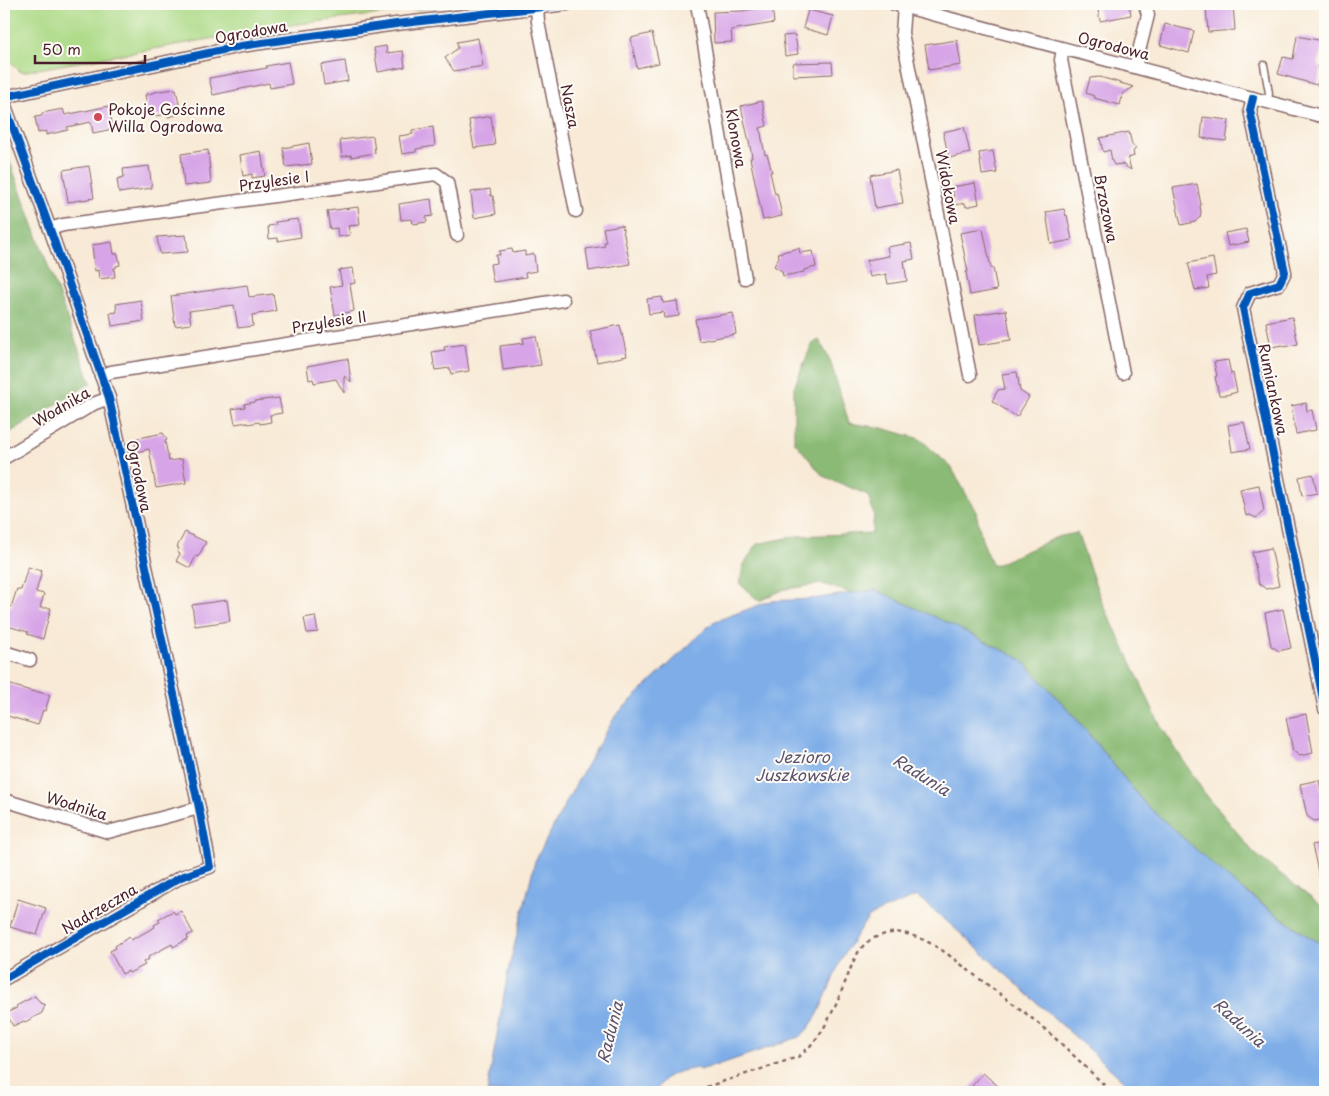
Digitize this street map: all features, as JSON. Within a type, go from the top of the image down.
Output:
[{"type":"street","name":"Ogrodowa","points":[[4,99],[13,95],[241,46],[396,24],[567,4]]},
{"type":"street","name":"Klonowa","points":[[697,4],[745,278]]},
{"type":"street","points":[[1135,66],[1148,15],[1145,4]]},
{"type":"street","name":"Ogrodowa","points":[[899,5],[1325,117]]},
{"type":"street","name":"Widokowa","points":[[899,5],[902,33],[970,375]]},
{"type":"street","name":"Nasza","points":[[537,7],[538,22],[576,211]]},
{"type":"street","name":"Brzozowa","points":[[1063,49],[1061,60],[1123,373]]},
{"type":"street","name":"Rumiankowa","points":[[1253,98],[1250,110],[1285,272],[1279,284],[1250,292],[1243,308],[1325,709]]},
{"type":"street","name":"Ogrodowa","points":[[4,103],[109,398],[199,808],[210,867]]},
{"type":"street","name":"Przylesie I","points":[[50,229],[63,225],[436,174],[447,182],[457,235]]},
{"type":"street","name":"Przylesie II","points":[[101,376],[121,370],[563,300]]},
{"type":"street","name":"Wodnika","points":[[4,458],[93,404],[109,398]]},
{"type":"street","points":[[4,652],[30,660]]},
{"type":"street","name":"Wodnika","points":[[4,800],[108,832],[199,808]]},
{"type":"street","name":"Nadrzeczna","points":[[4,979],[181,877],[210,867]]},
{"type":"lane","points":[[1264,65],[1269,93],[1268,102]]},
{"type":"path","points":[[691,1092],[798,1058],[824,1029],[863,946],[874,938],[902,933],[930,942],[966,968],[1041,1026],[1112,1092]]},
{"type":"green space","points":[[4,4],[461,4],[290,25],[21,72],[4,55]]},
{"type":"green space","points":[[4,146],[91,383],[4,436]]},
{"type":"green space","points":[[819,340],[830,360],[849,423],[882,428],[920,439],[951,467],[976,512],[982,540],[993,566],[1057,537],[1077,533],[1101,600],[1159,723],[1203,791],[1254,853],[1325,909],[1325,946],[1237,886],[1144,803],[1076,718],[1021,659],[876,590],[851,593],[822,584],[785,589],[759,601],[740,584],[743,566],[757,544],[797,536],[872,533],[874,515],[868,495],[823,476],[794,441],[794,387],[812,344]]},
{"type":"water","name":"Jezioro Juszkowskie","points":[[876,590],[1021,659],[1076,718],[1144,803],[1237,886],[1290,924],[1325,946],[1325,1092],[1136,1092],[917,896],[869,917],[842,958],[818,1014],[808,1029],[799,1037],[721,1064],[699,1070],[697,1068],[678,1072],[663,1080],[656,1092],[487,1092],[508,972],[535,861],[578,780],[616,715],[713,622],[770,601],[810,599]]},
{"type":"building","points":[[1097,4],[1129,4],[1131,15],[1100,21]]},
{"type":"building","points":[[1233,4],[1235,30],[1208,32],[1206,7]]},
{"type":"building","points":[[772,6],[774,23],[731,30],[732,42],[714,43],[713,12],[742,11]]},
{"type":"building","points":[[808,10],[833,16],[828,35],[803,28]]},
{"type":"building","points":[[1165,24],[1194,31],[1189,53],[1160,45]]},
{"type":"building","points":[[652,33],[659,63],[637,68],[631,38]]},
{"type":"building","points":[[795,35],[798,54],[785,56],[783,36]]},
{"type":"building","points":[[1297,36],[1323,41],[1318,67],[1322,68],[1317,85],[1278,74],[1283,57],[1293,59]]},
{"type":"building","points":[[478,38],[483,66],[454,71],[445,58],[458,48],[457,42]]},
{"type":"building","points":[[957,40],[961,65],[929,70],[925,45]]},
{"type":"building","points":[[386,46],[387,53],[403,51],[405,67],[378,72],[374,48]]},
{"type":"building","points":[[345,61],[348,81],[324,85],[321,65]]},
{"type":"building","points":[[288,62],[292,84],[270,88],[269,83],[213,95],[209,78],[267,68],[266,66]]},
{"type":"building","points":[[832,62],[833,74],[793,76],[793,63]]},
{"type":"building","points":[[1100,77],[1134,87],[1123,93],[1120,105],[1094,98],[1094,96],[1086,93],[1090,78]]},
{"type":"building","points":[[176,89],[181,114],[168,117],[168,114],[149,117],[145,95]]},
{"type":"building","points":[[762,101],[767,126],[760,128],[765,155],[767,154],[775,194],[777,193],[782,216],[763,220],[741,106]]},
{"type":"building","points":[[109,106],[113,129],[93,133],[91,122],[67,127],[68,130],[46,135],[46,131],[38,133],[35,117],[42,116],[42,113],[63,109],[65,115]]},
{"type":"building","points":[[491,116],[495,145],[474,148],[469,120]]},
{"type":"building","points":[[1203,117],[1229,120],[1226,141],[1201,138]]},
{"type":"building","points":[[433,127],[435,146],[416,149],[416,152],[402,154],[399,136],[413,134],[412,130]]},
{"type":"building","points":[[964,127],[970,153],[949,158],[943,132]]},
{"type":"building","points":[[1129,132],[1132,145],[1136,148],[1133,152],[1134,156],[1128,158],[1131,170],[1122,164],[1114,165],[1110,150],[1103,152],[1100,138]]},
{"type":"building","points":[[373,136],[375,153],[342,157],[340,140]]},
{"type":"building","points":[[309,143],[312,164],[286,167],[283,148]]},
{"type":"building","points":[[208,150],[211,183],[184,186],[181,154]]},
{"type":"building","points":[[261,151],[265,176],[252,178],[252,174],[243,176],[240,155]]},
{"type":"building","points":[[993,151],[997,173],[982,175],[979,153]]},
{"type":"building","points":[[89,166],[94,198],[68,202],[63,170]]},
{"type":"building","points":[[149,166],[152,188],[119,193],[117,179],[124,177],[123,169]]},
{"type":"building","points":[[897,170],[903,203],[875,208],[870,175]]},
{"type":"building","points":[[975,183],[979,204],[966,207],[965,203],[955,205],[952,187]]},
{"type":"building","points":[[1197,184],[1201,205],[1200,217],[1195,222],[1181,225],[1173,188]]},
{"type":"building","points":[[490,189],[496,214],[474,218],[471,192]]},
{"type":"building","points":[[431,199],[433,216],[426,217],[427,222],[413,224],[412,219],[401,220],[399,204]]},
{"type":"building","points":[[358,207],[360,225],[348,226],[350,235],[338,237],[337,228],[330,229],[327,211]]},
{"type":"building","points":[[1064,209],[1072,240],[1051,244],[1046,212]]},
{"type":"building","points":[[298,219],[301,237],[278,241],[278,238],[269,239],[268,226],[276,225],[275,222]]},
{"type":"building","points":[[622,225],[630,264],[589,271],[586,249],[605,246],[603,228]]},
{"type":"building","points":[[983,229],[997,290],[970,295],[966,272],[968,272],[960,233]]},
{"type":"building","points":[[1246,229],[1249,242],[1228,246],[1225,233]]},
{"type":"building","points":[[186,235],[188,252],[160,254],[157,237]]},
{"type":"building","points":[[112,242],[114,254],[118,254],[120,265],[114,268],[115,277],[99,279],[98,270],[95,271],[92,245]]},
{"type":"building","points":[[911,243],[914,259],[904,261],[907,281],[888,284],[886,274],[870,277],[867,260],[889,256],[887,247]]},
{"type":"building","points":[[799,248],[800,253],[813,251],[816,267],[804,270],[804,272],[783,276],[782,271],[774,266],[779,257],[778,253]]},
{"type":"building","points":[[512,249],[513,253],[525,251],[525,256],[534,254],[536,271],[525,273],[526,277],[493,282],[490,264],[497,263],[496,255],[500,255],[499,251]]},
{"type":"building","points":[[1213,258],[1216,275],[1207,277],[1209,288],[1195,290],[1188,263]]},
{"type":"building","points":[[353,268],[355,283],[350,284],[354,311],[335,315],[330,287],[342,285],[339,270]]},
{"type":"building","points":[[247,285],[249,297],[273,294],[276,311],[252,315],[253,326],[238,328],[234,305],[189,311],[191,324],[175,326],[171,296]]},
{"type":"building","points":[[662,297],[663,303],[677,301],[679,316],[664,318],[663,312],[649,314],[647,299]]},
{"type":"building","points":[[141,300],[144,321],[112,326],[110,313],[117,312],[116,304]]},
{"type":"building","points":[[1006,310],[1011,340],[979,345],[975,315]]},
{"type":"building","points":[[733,313],[736,334],[699,341],[695,319]]},
{"type":"building","points":[[1292,317],[1298,344],[1271,347],[1266,322]]},
{"type":"building","points":[[620,325],[627,356],[597,362],[590,331]]},
{"type":"building","points":[[536,336],[541,365],[503,370],[500,346],[524,343],[523,338]]},
{"type":"building","points":[[465,344],[469,371],[451,374],[450,368],[435,370],[432,352],[445,350],[444,347]]},
{"type":"building","points":[[348,359],[351,382],[344,376],[344,393],[336,379],[314,383],[313,379],[309,380],[307,366]]},
{"type":"building","points":[[1228,360],[1237,392],[1219,395],[1214,362]]},
{"type":"building","points":[[1017,372],[1020,391],[1029,397],[1017,417],[992,401],[998,390],[1005,389],[1002,374]]},
{"type":"building","points":[[279,398],[282,413],[270,415],[271,422],[235,424],[232,409],[245,407],[244,404],[255,401]]},
{"type":"building","points":[[1306,403],[1307,411],[1312,410],[1316,430],[1296,434],[1291,406]]},
{"type":"building","points":[[1244,422],[1250,449],[1232,452],[1228,425]]},
{"type":"building","points":[[163,433],[167,440],[165,441],[169,461],[182,459],[186,483],[156,488],[149,449],[137,452],[134,439]]},
{"type":"building","points":[[1313,474],[1317,493],[1302,496],[1299,477]]},
{"type":"building","points":[[1259,485],[1264,511],[1256,518],[1250,515],[1246,516],[1240,489]]},
{"type":"building","points":[[185,532],[206,542],[190,568],[176,561],[180,554],[177,552],[179,548],[177,547]]},
{"type":"building","points":[[1271,548],[1279,586],[1266,589],[1259,584],[1252,552]]},
{"type":"building","points":[[28,567],[42,571],[36,592],[44,594],[40,608],[51,608],[43,639],[27,634],[28,632],[4,625],[8,606],[11,607],[17,589],[21,590]]},
{"type":"building","points":[[227,600],[230,621],[195,626],[192,605]]},
{"type":"building","points":[[1283,609],[1291,648],[1279,651],[1271,646],[1265,613]]},
{"type":"building","points":[[315,616],[318,632],[307,633],[304,618]]},
{"type":"building","points":[[8,684],[50,695],[38,725],[4,715],[4,699]]},
{"type":"building","points":[[1306,714],[1313,753],[1300,756],[1293,751],[1286,718]]},
{"type":"building","points":[[1319,780],[1322,796],[1324,795],[1325,819],[1314,821],[1307,816],[1300,784]]},
{"type":"building","points":[[1325,842],[1325,880],[1320,880],[1312,845]]},
{"type":"building","points":[[18,899],[46,908],[37,935],[10,927]]},
{"type":"building","points":[[173,911],[175,914],[181,911],[193,933],[187,936],[188,939],[173,947],[172,944],[148,957],[149,959],[143,962],[145,965],[129,973],[128,971],[122,974],[110,951],[129,937],[131,940],[155,927],[154,925],[160,922],[158,919]]},
{"type":"building","points":[[35,996],[40,1003],[45,1005],[42,1013],[13,1026],[6,1013]]},
{"type":"building","points":[[983,1073],[1005,1092],[967,1092]]},
{"type":"cycle path","points":[[4,99],[13,95],[241,46],[396,24],[567,4]]},
{"type":"cycle path","points":[[1253,98],[1250,110],[1285,272],[1279,284],[1250,293],[1243,308],[1325,709]]},
{"type":"cycle path","points":[[4,103],[109,398],[199,808],[210,867],[181,877],[4,979]]},
{"type":"place","name":"Pokoje Gościnne Willa Ogrodowa","points":[[98,117]]},
{"type":"water label","name":"Radunia","points":[[922,774]]},
{"type":"water label","name":"Radunia","points":[[1240,1022]]},
{"type":"water label","name":"Radunia","points":[[609,1032]]}]
